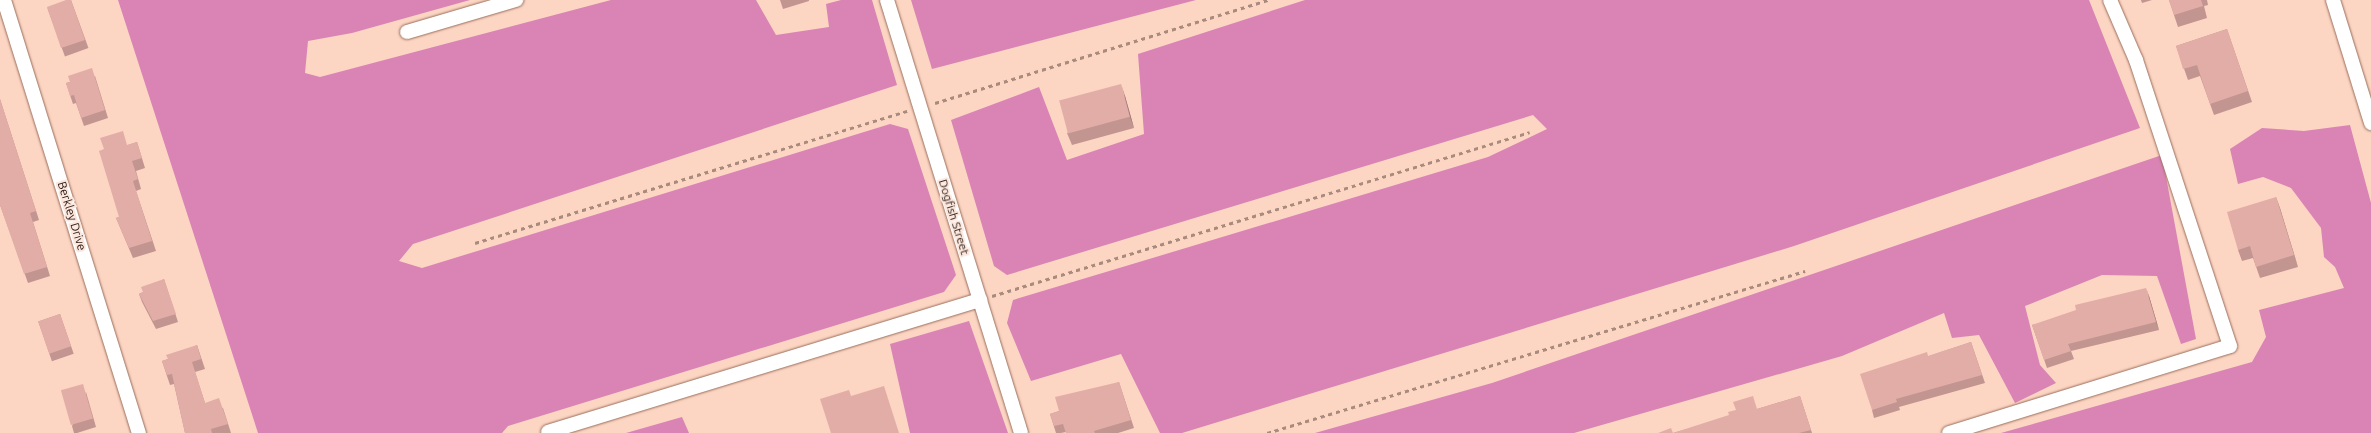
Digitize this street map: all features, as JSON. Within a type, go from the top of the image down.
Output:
[{"type":"street","name":"Berkley Drive","points":[[4,0],[139,433]]},
{"type":"street","points":[[407,32],[516,0]]},
{"type":"street","name":"Dogfish Street","points":[[887,0],[1022,433]]},
{"type":"street","points":[[1949,433],[2230,346],[2136,60],[2110,0]]},
{"type":"street","points":[[2333,0],[2371,123]]},
{"type":"street","points":[[548,432],[980,300]]},
{"type":"path","points":[[475,243],[1268,0]]},
{"type":"path","points":[[980,300],[1530,132]]},
{"type":"path","points":[[1266,433],[1805,271]]},
{"type":"shaded area","points":[[118,0],[470,0],[352,33],[308,41],[305,73],[320,77],[611,0],[756,0],[776,35],[829,27],[826,4],[841,0],[872,0],[897,85],[413,244],[399,261],[422,268],[890,124],[908,129],[956,275],[944,292],[508,426],[502,433],[258,433]]},
{"type":"shaded area","points":[[911,0],[1196,0],[932,69]]},
{"type":"shaded area","points":[[1305,0],[2089,0],[2140,128],[1794,246],[1182,433],[1160,433],[1121,354],[1031,381],[1007,323],[1013,300],[1488,157],[1547,129],[1533,115],[1007,275],[994,266],[951,120],[1039,87],[1067,160],[1144,134],[1138,54]]},
{"type":"shaded area","points":[[2350,125],[2371,203],[2371,433],[2001,433],[2252,362],[2266,337],[2259,310],[2344,288],[2335,267],[2324,257],[2321,228],[2291,188],[2263,177],[2238,184],[2230,149],[2262,128],[2304,131]]},
{"type":"shaded area","points":[[2162,155],[2196,339],[2181,344],[2157,276],[2102,275],[2025,306],[2040,365],[2056,383],[2015,403],[1979,335],[1952,338],[1944,313],[1842,356],[1574,433],[1315,433],[1492,383]]},
{"type":"shaded area","points":[[969,321],[1008,433],[910,433],[890,344]]},
{"type":"shaded area","points":[[682,417],[689,433],[626,433]]},
{"type":"building","points":[[71,0],[85,40],[61,48],[47,7]]},
{"type":"building","points":[[2169,0],[2201,0],[2203,6],[2174,15]]},
{"type":"building","points":[[2227,29],[2248,91],[2210,104],[2197,65],[2183,69],[2176,46]]},
{"type":"building","points":[[92,68],[105,110],[81,118],[74,95],[70,96],[66,83],[70,82],[68,76]]},
{"type":"building","points":[[1121,84],[1130,117],[1068,133],[1059,101]]},
{"type":"building","points":[[0,99],[36,211],[30,213],[47,267],[24,274],[0,205]]},
{"type":"building","points":[[123,131],[127,145],[137,142],[142,158],[132,161],[138,179],[133,181],[152,241],[129,248],[116,218],[119,217],[99,151],[104,149],[100,138]]},
{"type":"building","points":[[2276,197],[2294,255],[2256,267],[2250,246],[2238,250],[2227,212]]},
{"type":"building","points":[[164,279],[176,314],[153,321],[139,294],[143,292],[141,287]]},
{"type":"building","points":[[2146,288],[2156,322],[2068,344],[2071,351],[2044,360],[2032,325],[2076,310],[2075,305]]},
{"type":"building","points":[[60,314],[71,346],[49,354],[38,321]]},
{"type":"building","points":[[1971,342],[1982,375],[1896,399],[1897,402],[1872,410],[1860,374],[1927,352],[1928,356]]},
{"type":"building","points":[[197,345],[201,359],[192,362],[205,403],[219,398],[228,424],[211,429],[212,433],[185,433],[172,374],[167,375],[162,361],[168,359],[166,355]]},
{"type":"building","points":[[1119,382],[1131,420],[1094,431],[1095,433],[1066,433],[1063,424],[1054,426],[1050,414],[1059,411],[1055,397]]},
{"type":"building","points":[[83,384],[93,419],[71,425],[61,390]]},
{"type":"building","points":[[884,386],[899,433],[831,433],[820,399],[849,390],[851,396]]},
{"type":"building","points":[[1753,396],[1757,409],[1800,396],[1811,430],[1799,433],[1673,433],[1729,415],[1728,412],[1736,410],[1733,402]]},
{"type":"building","points":[[1671,428],[1673,433],[1658,433]]}]
